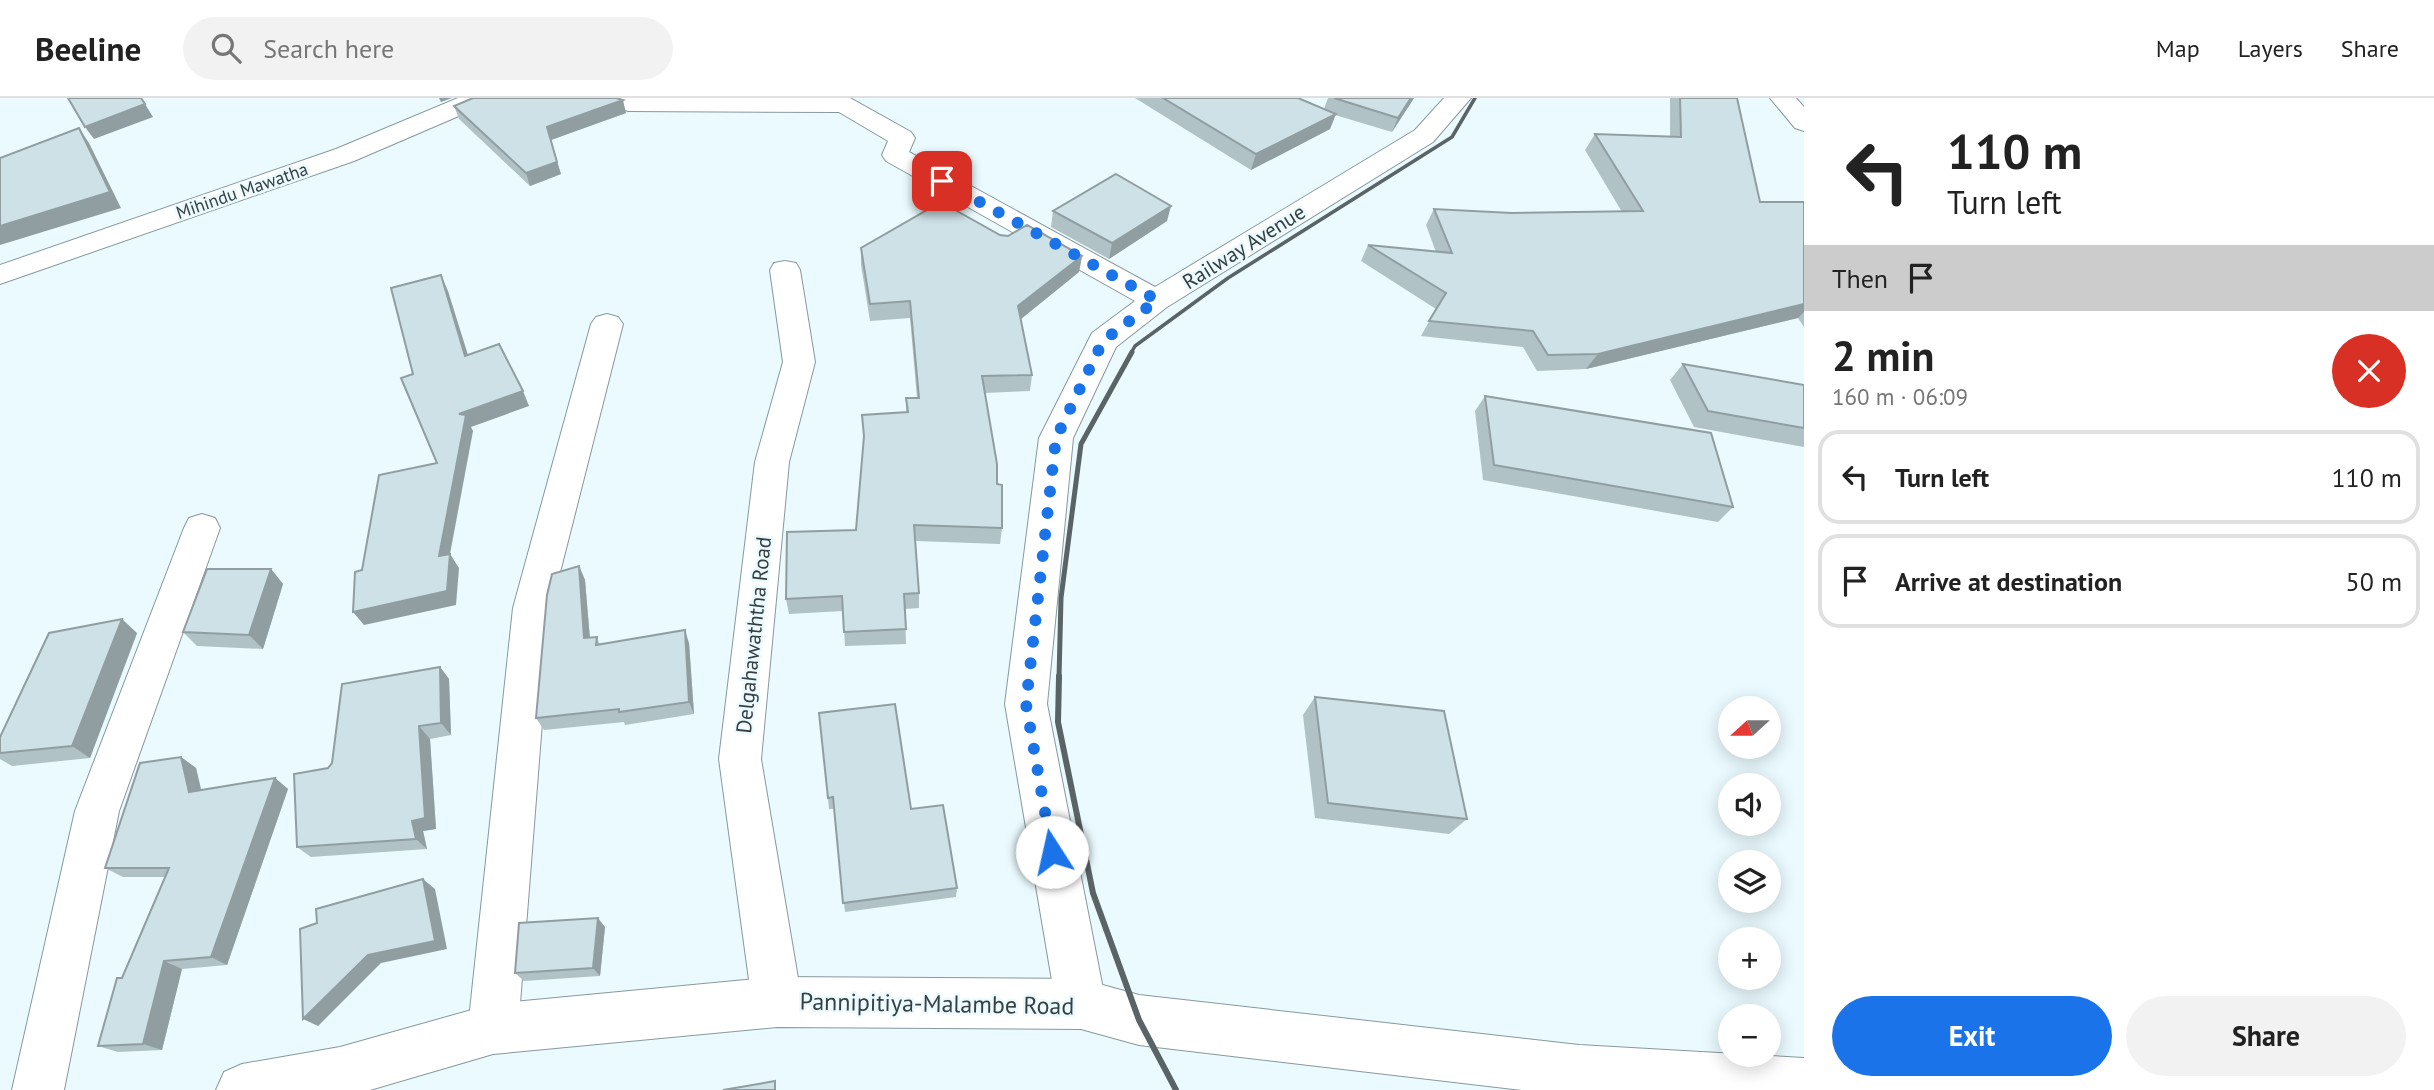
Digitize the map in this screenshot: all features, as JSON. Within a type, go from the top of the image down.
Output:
[{"type":"street","name":"Mihindu Mawatha","points":[[0,275],[345,155],[481,98]]},
{"type":"street","points":[[621,98],[628,103],[844,104],[902,138],[895,155],[1157,300]]},
{"type":"street","name":"Railway Avenue","points":[[1081,1004],[1026,704],[1056,438],[1103,341],[1157,300],[1424,136],[1458,98]]},
{"type":"street","points":[[1783,98],[1804,123]]},
{"type":"street","name":"Delgahawaththa Road","points":[[777,1002],[740,759],[772,462],[799,362],[785,270]]},
{"type":"street","points":[[494,1029],[532,608],[607,324]]},
{"type":"street","points":[[38,1090],[97,811],[202,528]]},
{"type":"street","name":"Pannipitiya-Malambe Road","points":[[242,1090],[340,1082],[494,1029],[777,1002],[1081,1004],[1139,1020],[1579,1071],[1804,1084]]},
{"type":"building","points":[[68,98],[141,98],[145,104],[85,127]]},
{"type":"building","points":[[473,98],[623,100],[547,127],[557,162],[526,173],[454,106]]},
{"type":"building","points":[[1163,98],[1298,98],[1336,114],[1256,154]]},
{"type":"building","points":[[1334,98],[1411,98],[1398,118]]},
{"type":"building","points":[[1680,98],[1737,98],[1760,202],[1804,202],[1804,304],[1598,354],[1548,355],[1533,331],[1429,321],[1446,293],[1368,245],[1452,253],[1434,209],[1512,213],[1643,211],[1595,134],[1681,137]]},
{"type":"building","points":[[79,128],[110,192],[0,226],[0,158]]},
{"type":"building","points":[[1116,174],[1171,206],[1112,243],[1053,211]]},
{"type":"building","points":[[941,202],[1000,235],[1008,236],[1027,225],[1082,256],[1018,306],[1032,375],[982,376],[997,464],[997,484],[1002,485],[1002,528],[914,525],[919,593],[904,594],[906,629],[844,632],[842,596],[786,599],[787,532],[856,530],[864,436],[862,415],[908,412],[906,398],[919,398],[910,301],[870,304],[861,248]]},
{"type":"building","points":[[441,275],[465,356],[499,344],[523,391],[459,414],[466,415],[439,556],[450,554],[447,591],[353,612],[355,572],[362,570],[379,475],[437,463],[401,378],[413,374],[391,288]]},
{"type":"building","points":[[1683,364],[1804,385],[1804,428],[1708,411]]},
{"type":"building","points":[[1485,396],[1711,433],[1733,507],[1494,465]]},
{"type":"building","points":[[579,566],[584,638],[597,637],[596,645],[685,630],[689,702],[619,712],[619,709],[536,718],[547,595],[552,574]]},
{"type":"building","points":[[207,569],[271,569],[249,635],[183,632]]},
{"type":"building","points":[[122,619],[72,746],[0,753],[0,737],[49,633]]},
{"type":"building","points":[[440,667],[441,723],[419,726],[425,818],[412,821],[416,839],[297,847],[294,774],[328,768],[332,763],[342,684]]},
{"type":"building","points":[[1315,697],[1444,711],[1467,819],[1328,803]]},
{"type":"building","points":[[895,704],[911,809],[943,805],[957,888],[843,903],[833,797],[828,798],[819,713]]},
{"type":"building","points":[[181,757],[189,792],[275,778],[211,957],[164,961],[143,1044],[98,1046],[117,978],[122,978],[169,868],[105,868],[140,763]]},
{"type":"building","points":[[423,879],[435,941],[368,955],[303,1019],[300,929],[317,923],[316,909]]},
{"type":"building","points":[[598,918],[593,968],[515,973],[519,923]]},
{"type":"building","points":[[775,1081],[775,1090],[723,1090]]},
{"type":"railway","points":[[1131,353],[1135,346],[1228,278],[1452,137],[1475,98]]},
{"type":"railway","points":[[1059,678],[1061,598],[1081,444],[1132,352]]},
{"type":"railway","points":[[1059,676],[1058,722],[1093,893],[1139,1020],[1176,1090]]},
{"type":"route","points":[[942,181],[1157,300],[1103,341],[1056,438],[1026,704],[1052,852]]}]
